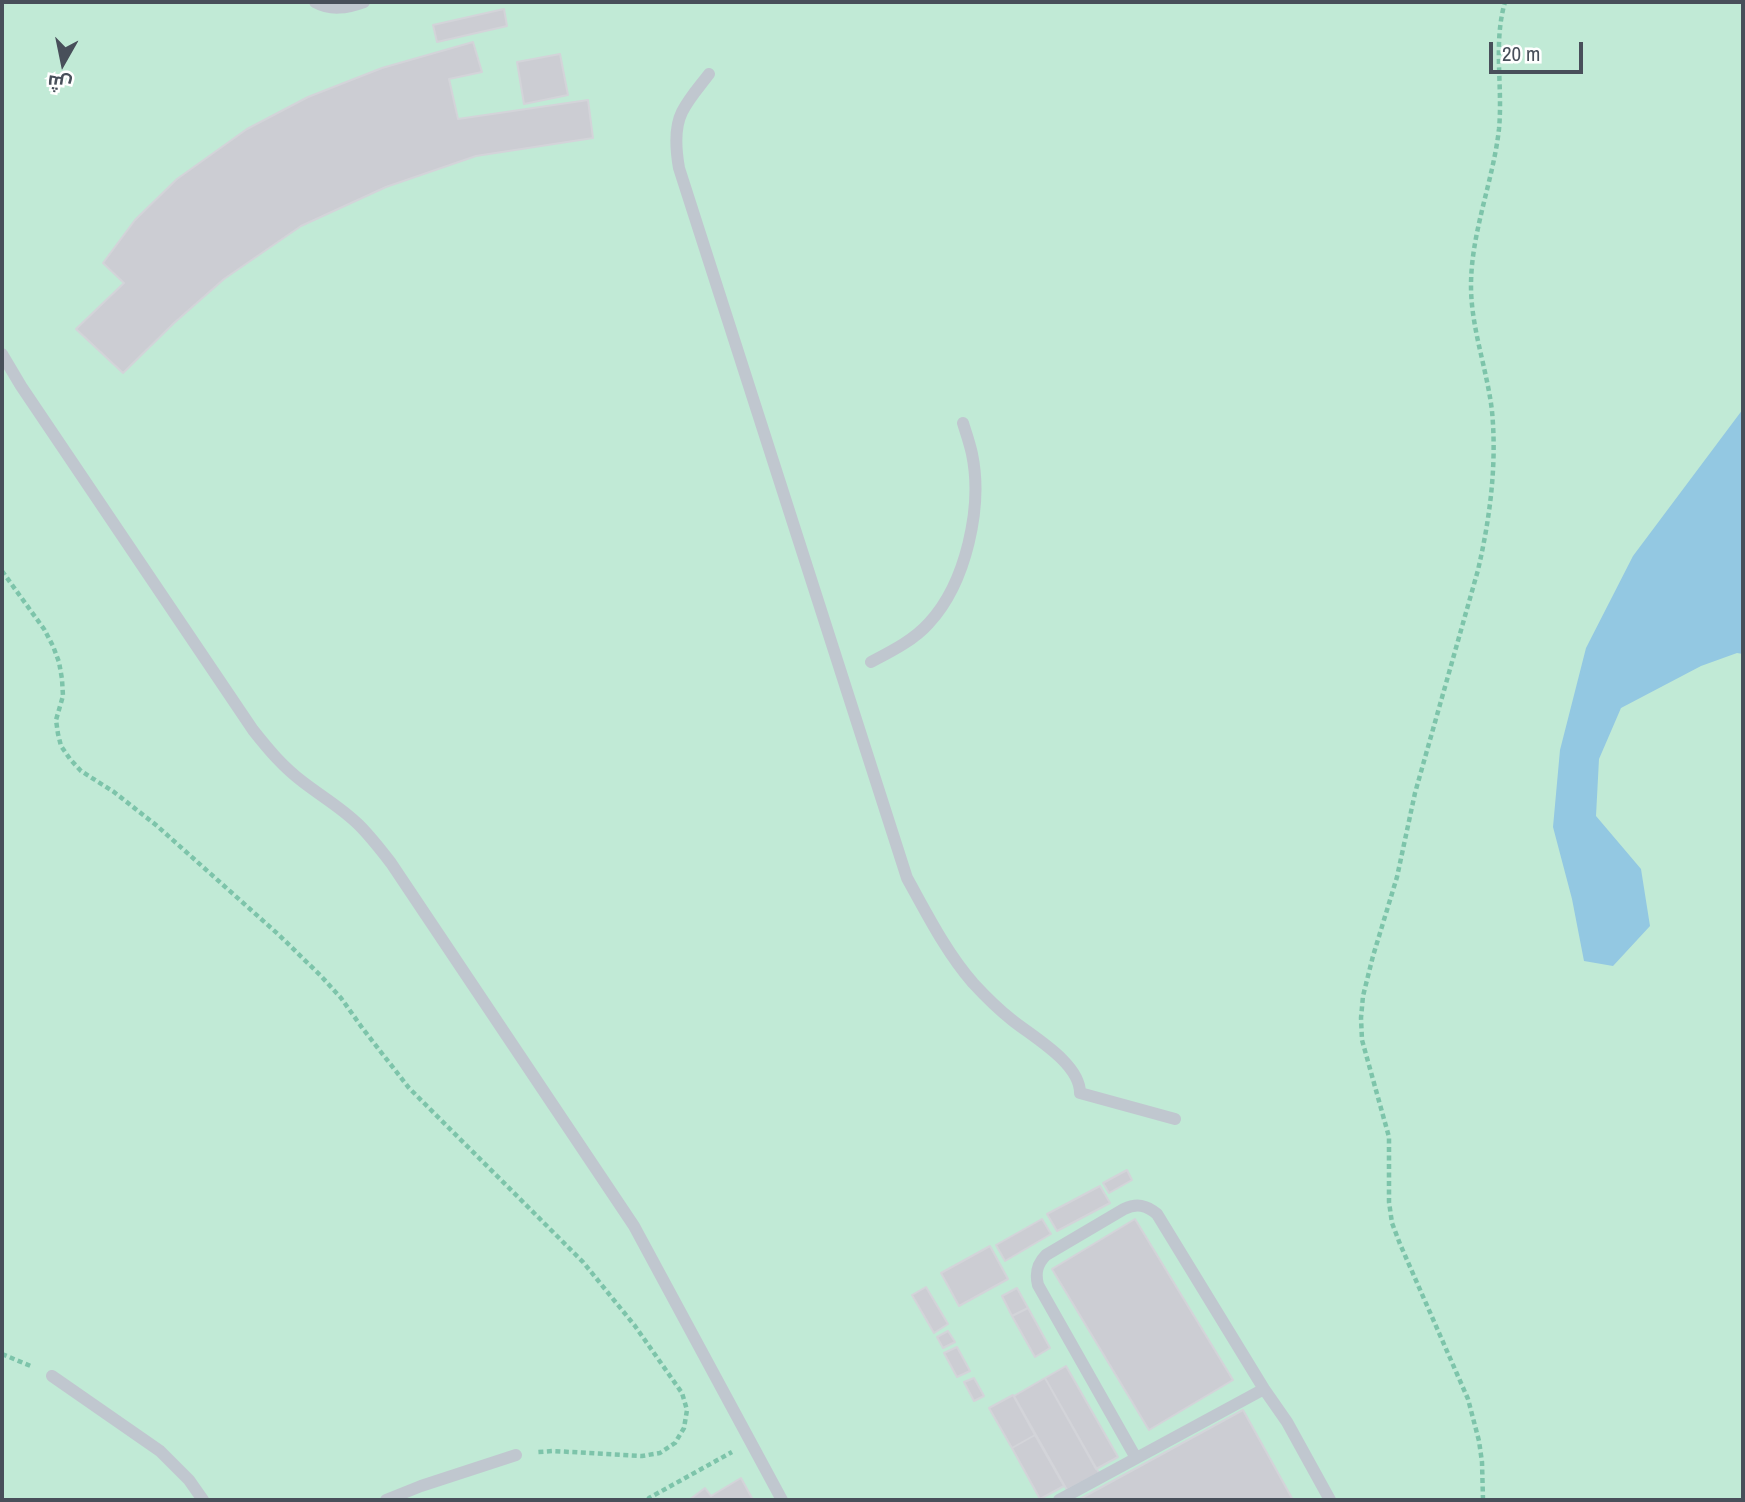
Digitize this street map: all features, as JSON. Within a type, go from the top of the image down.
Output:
[{"type":"lane","points":[[314,2],[330,8],[364,2]]},
{"type":"lane","points":[[709,74],[681,113],[677,134],[679,168],[907,878],[960,967],[991,1002],[1063,1061],[1079,1083],[1080,1093],[1175,1119]]},
{"type":"lane","points":[[2,354],[261,739],[284,766],[360,825],[391,863],[634,1226],[782,1500]]},
{"type":"lane","points":[[871,662],[904,644],[929,623],[949,594],[963,562],[972,527],[975,491],[973,456],[963,423]]},
{"type":"lane","points":[[1136,1458],[1038,1285],[1036,1277],[1040,1261],[1046,1255],[1124,1209],[1142,1205],[1157,1214],[1287,1422],[1330,1500]]},
{"type":"lane","points":[[52,1376],[160,1451],[189,1480],[203,1500]]},
{"type":"lane","points":[[1059,1500],[1264,1388]]},
{"type":"lane","points":[[386,1500],[516,1455]]},
{"type":"path","points":[[1483,1500],[1479,1441],[1468,1399],[1392,1223],[1389,1202],[1389,1136],[1362,1040],[1361,1018],[1363,996],[1397,877],[1415,793],[1478,570],[1491,500],[1492,411],[1474,321],[1471,286],[1473,250],[1494,162],[1499,127],[1499,33],[1505,2]]},
{"type":"path","points":[[2,571],[44,629],[59,662],[62,696],[56,720],[61,746],[70,760],[81,771],[114,792],[156,825],[321,976],[409,1088],[583,1262],[635,1326],[682,1393],[687,1410],[684,1428],[675,1443],[660,1452],[642,1456],[553,1451],[516,1455]]},
{"type":"path","points":[[2,1354],[52,1376]]},
{"type":"path","points":[[648,1500],[751,1442]]},
{"type":"green space","points":[[2,2],[1743,2],[1743,1500],[2,1500]]},
{"type":"water","points":[[1743,409],[1743,654],[1737,653],[1701,666],[1621,708],[1599,759],[1596,816],[1641,869],[1650,926],[1613,966],[1584,961],[1572,899],[1553,827],[1560,750],[1586,648],[1633,556]]},
{"type":"building","points":[[504,9],[507,26],[437,42],[433,25]]},
{"type":"building","points":[[473,42],[482,72],[449,79],[458,119],[588,100],[593,138],[476,156],[386,187],[301,226],[224,279],[123,373],[76,329],[124,283],[103,263],[135,220],[177,179],[247,129],[308,97],[382,68]]},
{"type":"building","points":[[560,54],[568,95],[524,104],[517,62]]},
{"type":"building","points":[[1127,1170],[1132,1180],[1109,1193],[1103,1183]]},
{"type":"building","points":[[1100,1186],[1110,1203],[1057,1231],[1047,1214]]},
{"type":"building","points":[[1042,1219],[1051,1234],[1005,1261],[996,1245]]},
{"type":"building","points":[[1135,1219],[1233,1380],[1149,1430],[1052,1269]]},
{"type":"building","points":[[990,1246],[1008,1279],[959,1306],[941,1273]]},
{"type":"building","points":[[926,1287],[948,1324],[934,1333],[912,1295]]},
{"type":"building","points":[[1017,1288],[1028,1308],[1012,1316],[1002,1296]]},
{"type":"building","points":[[1028,1308],[1050,1348],[1035,1357],[1012,1316]]},
{"type":"building","points":[[948,1331],[955,1342],[943,1348],[937,1337]]},
{"type":"building","points":[[957,1347],[970,1371],[957,1377],[944,1353]]},
{"type":"building","points":[[1066,1366],[1118,1457],[1096,1469],[1045,1378]]},
{"type":"building","points":[[974,1378],[984,1396],[974,1401],[964,1382]]},
{"type":"building","points":[[1045,1378],[1099,1473],[1067,1490],[1014,1396]]},
{"type":"building","points":[[1013,1395],[1035,1435],[1012,1448],[989,1408]]},
{"type":"building","points":[[1243,1410],[1293,1500],[1078,1500]]},
{"type":"building","points":[[1035,1435],[1064,1486],[1040,1499],[1012,1448]]},
{"type":"building","points":[[741,1478],[753,1500],[689,1500],[705,1488],[711,1496]]}]
